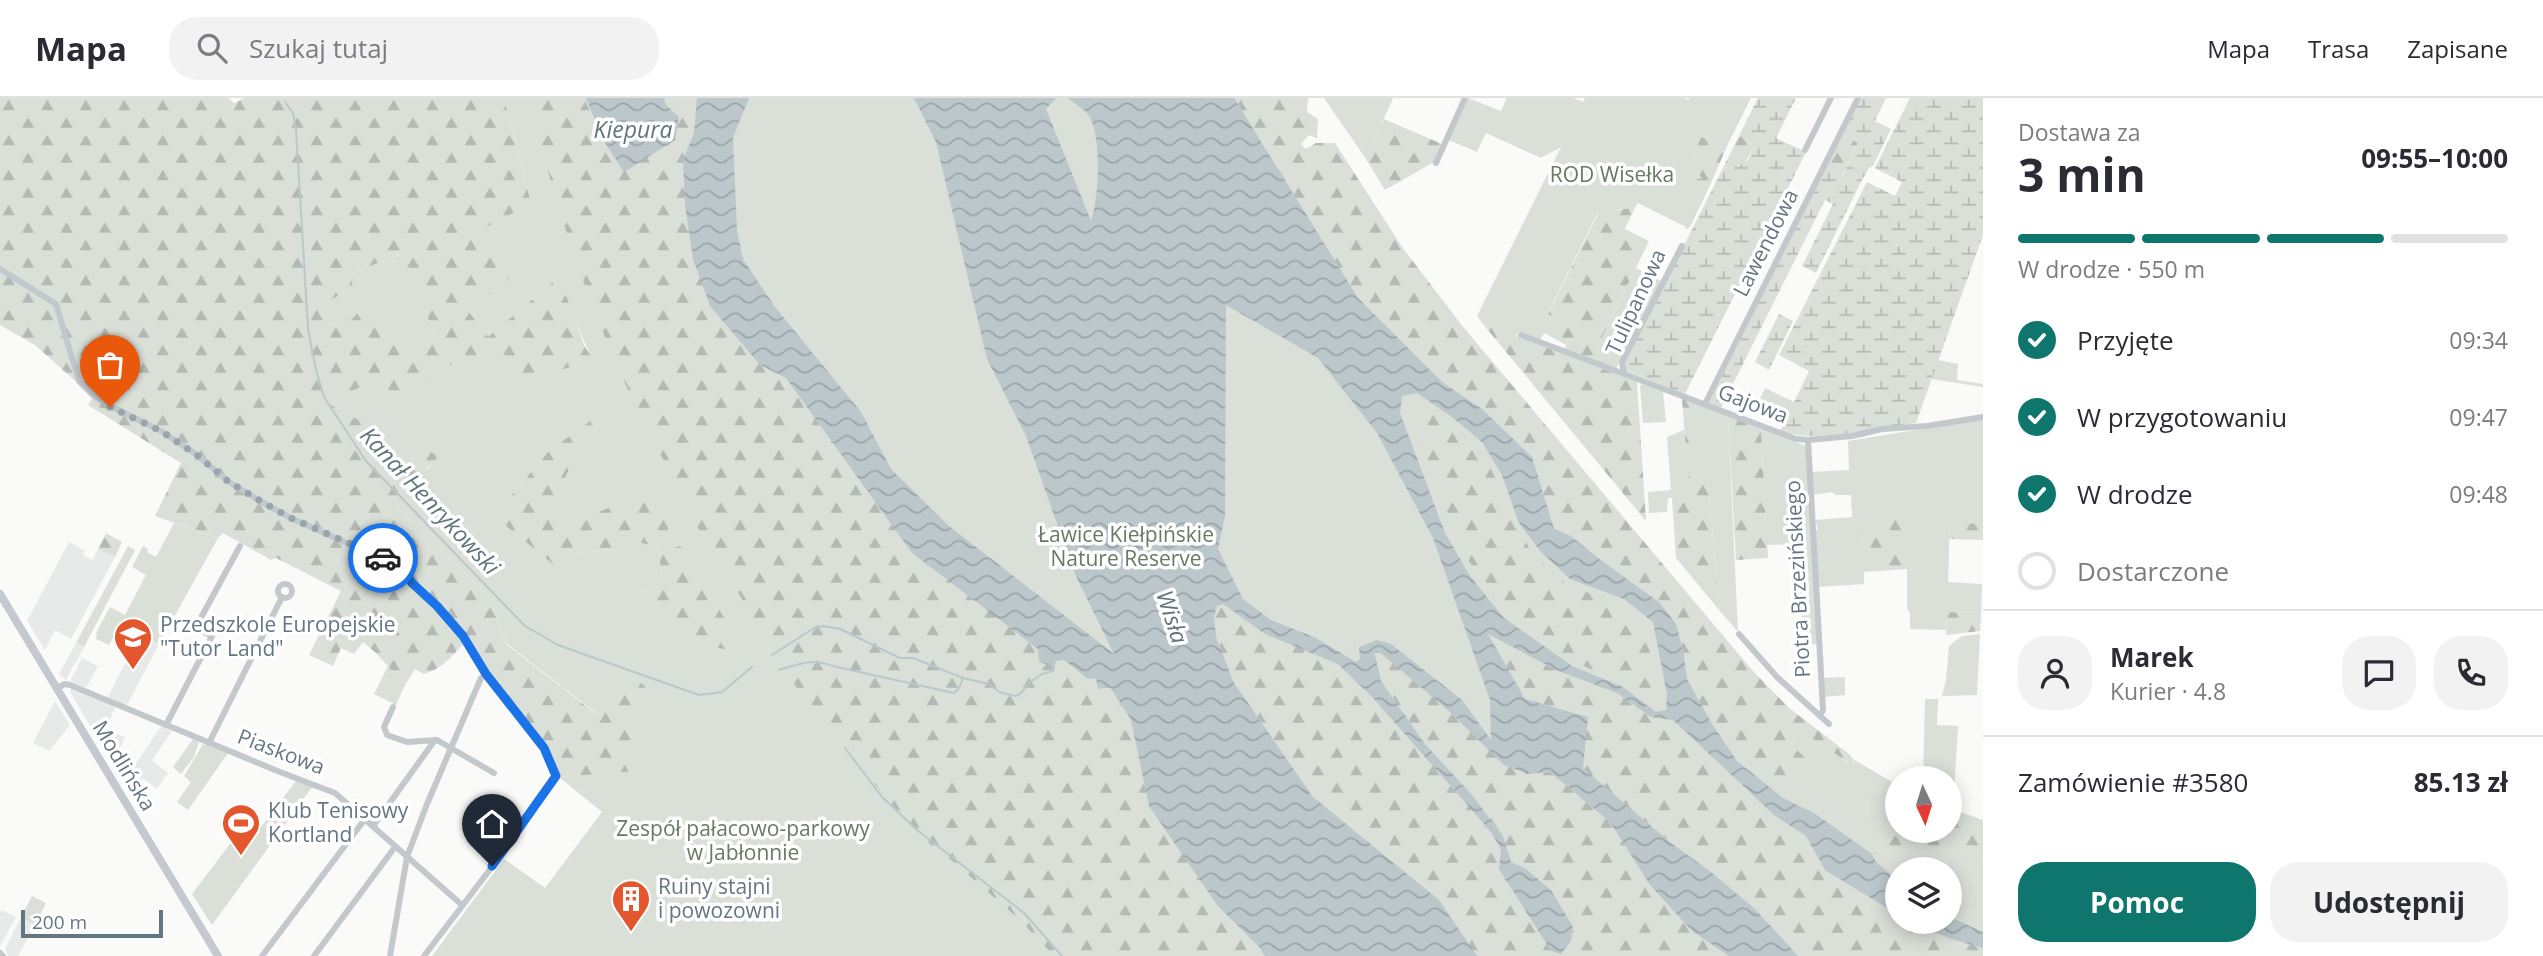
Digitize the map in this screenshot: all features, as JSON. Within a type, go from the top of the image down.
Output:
[{"type":"main road","name":"Modlińska","points":[[0,594],[218,956]]},
{"type":"street","points":[[1436,163],[1465,98]]},
{"type":"street","points":[[1805,150],[1830,98]]},
{"type":"street","name":"Lawendowa","points":[[1705,404],[1858,98]]},
{"type":"street","name":"Tulipanowa","points":[[1624,374],[1622,362],[1682,246]]},
{"type":"street","points":[[0,269],[56,304],[79,381],[110,407],[150,425],[176,441],[229,482],[291,518],[400,567],[463,636],[486,674],[544,748],[556,776],[520,830],[424,956]]},
{"type":"street","name":"Gajowa","points":[[1521,335],[1796,439],[1852,436],[1882,429],[1927,426],[1983,417]]},
{"type":"street","name":"Piotra Brzezińskiego","points":[[1808,440],[1823,710],[1820,716]]},
{"type":"street","points":[[166,725],[212,636],[200,630],[197,625],[240,546]]},
{"type":"street","points":[[209,743],[282,597]]},
{"type":"street","points":[[1739,634],[1777,677],[1829,724]]},
{"type":"street","points":[[390,956],[407,857],[481,678],[486,674]]},
{"type":"street","name":"Piaskowa","points":[[57,688],[70,685],[327,789],[345,800],[463,905]]},
{"type":"street","points":[[393,707],[384,727],[385,734],[407,741],[435,740],[452,747],[494,773]]},
{"type":"street","points":[[373,826],[435,740]]},
{"type":"street","points":[[262,956],[365,819]]},
{"type":"street","points":[[314,956],[395,847]]},
{"type":"shaded area","points":[[69,542],[85,551],[83,555],[92,560],[98,549],[115,557],[71,639],[55,630],[45,650],[27,621]]},
{"type":"shaded area","name":"Przedszkole Europejskie \"Tutor Land\"","points":[[141,634],[159,644],[126,707],[107,698]]},
{"type":"shaded area","points":[[76,643],[84,647],[66,680],[59,674]]},
{"type":"shaded area","points":[[82,658],[98,666],[86,688],[70,681]]},
{"type":"shaded area","points":[[71,687],[115,707],[107,729],[125,737],[113,764],[70,692]]},
{"type":"shaded area","points":[[55,701],[70,725],[49,751],[33,743]]},
{"type":"shaded area","points":[[161,726],[172,731],[152,760],[168,773],[157,789],[143,778],[131,794],[124,782]]},
{"type":"shaded area","points":[[2,910],[16,917],[0,946],[0,913]]},
{"type":"shaded area","points":[[21,917],[35,925],[18,956],[8,956],[5,949]]},
{"type":"green space","points":[[0,98],[228,98],[234,103],[245,98],[504,98],[531,203],[472,235],[509,278],[468,311],[488,337],[557,279],[561,282],[585,347],[593,359],[516,386],[498,354],[469,371],[457,360],[398,408],[385,384],[436,336],[400,254],[353,273],[352,288],[327,302],[327,320],[341,330],[357,314],[377,313],[397,337],[401,353],[366,384],[352,391],[328,395],[321,400],[385,434],[394,445],[391,465],[430,452],[439,456],[426,469],[429,483],[410,490],[409,500],[397,506],[489,596],[507,645],[595,713],[600,695],[634,679],[645,686],[643,710],[622,720],[635,734],[627,753],[637,771],[559,777],[545,748],[485,671],[472,648],[463,644],[436,669],[424,674],[415,669],[405,685],[363,642],[354,654],[341,648],[333,666],[309,655],[341,591],[276,558],[271,560],[223,533],[218,538],[155,516],[181,463],[88,405],[93,397],[35,345],[0,325]]},
{"type":"green space","name":"Ławice Kiełpińskie Nature Reserve","points":[[504,98],[1241,98],[1504,417],[1791,744],[1796,733],[1805,733],[1848,763],[1854,763],[1853,759],[1885,778],[1885,844],[1949,844],[1983,861],[1983,956],[432,956],[504,859],[545,888],[602,812],[559,777],[636,770],[627,753],[596,713],[507,644],[489,596],[397,506],[438,456],[430,453],[390,465],[385,434],[320,400],[327,393],[351,391],[377,375],[341,330],[327,320],[327,302],[352,288],[353,273],[401,254],[436,336],[385,384],[457,360],[498,354],[592,359],[557,279],[488,338],[467,311],[471,235],[531,203]],"holes":[[[601,423],[581,444],[544,521],[598,512],[652,491],[668,521],[668,531],[676,546],[697,644],[643,592],[663,577],[657,547],[638,542],[612,550],[573,554],[494,516],[549,451]]]},
{"type":"green space","points":[[528,98],[584,98],[602,138],[679,117],[664,103],[665,98],[697,98],[694,134],[683,160],[760,365],[786,378],[912,553],[1056,661],[1064,660],[1087,678],[1097,679],[1110,687],[1131,720],[1149,806],[1265,956],[1054,956],[1020,920],[950,859],[938,852],[897,811],[803,698],[690,515],[686,502],[632,398],[582,278]]},
{"type":"green space","points":[[1234,98],[1308,98],[1307,112],[1318,119],[1317,138],[1309,135],[1301,144],[1306,149],[1316,143],[1335,143],[1402,247],[1464,328],[1752,670],[1789,708],[1849,754],[1853,759],[1852,765],[1805,734],[1796,733],[1791,744],[1808,761],[1809,766],[1783,798],[1737,761],[1687,679],[1676,624],[1661,603],[1572,536],[1554,530],[1532,457],[1482,409],[1442,382],[1358,298]]},
{"type":"green space","points":[[1324,98],[1393,98],[1366,159]]},
{"type":"green space","name":"ROD Wisełka","points":[[1468,98],[1501,111],[1507,98],[1573,98],[1583,102],[1585,98],[1751,98],[1728,144],[1702,137],[1696,149],[1695,158],[1702,179],[1690,184],[1707,192],[1690,227],[1687,229],[1638,203],[1635,207],[1597,214],[1548,313],[1568,322],[1559,341],[1544,333],[1540,340],[1519,332],[1516,336],[1482,323],[1477,316],[1561,147],[1541,158],[1486,133],[1477,152],[1449,140]]},
{"type":"green space","points":[[1758,98],[1796,98],[1776,138],[1806,152],[1685,394],[1626,371],[1624,364],[1725,164],[1739,166],[1748,160],[1753,149],[1751,144],[1739,136]]},
{"type":"green space","points":[[1861,98],[1886,98],[1875,121],[1891,129],[1873,166],[1862,180],[1816,273],[1802,266],[1833,204],[1825,200],[1721,408],[1709,403],[1825,169],[1842,177],[1858,143],[1843,134]]},
{"type":"green space","points":[[1910,98],[1983,98],[1983,235],[1916,423],[1828,436],[1794,435],[1780,431],[1809,371],[1779,355],[1867,182],[1895,196],[1902,182],[1875,168]]},
{"type":"green space","points":[[1384,119],[1442,144],[1434,162],[1385,190],[1366,159]]},
{"type":"green space","points":[[1843,134],[1858,143],[1841,178],[1825,169]]},
{"type":"green space","points":[[1739,136],[1751,144],[1753,149],[1744,164],[1732,167],[1725,164]]},
{"type":"green space","points":[[1701,137],[1728,144],[1707,192],[1690,185],[1693,178],[1702,179],[1695,158]]},
{"type":"green space","points":[[1635,207],[1625,229],[1649,241],[1591,360],[1564,350],[1566,345],[1559,341],[1567,322],[1548,314],[1598,214]]},
{"type":"green space","points":[[1636,268],[1661,281],[1616,369],[1591,360]]},
{"type":"green space","points":[[1779,314],[1793,321],[1769,370],[1755,362]]},
{"type":"green space","points":[[1482,323],[1637,382],[1646,521]]},
{"type":"green space","points":[[1938,360],[1958,364],[1957,380],[1983,384],[1983,387],[1931,379]]},
{"type":"green space","points":[[1642,384],[1663,392],[1666,422],[1643,423]]},
{"type":"green space","points":[[1765,388],[1794,402],[1787,417],[1758,403]]},
{"type":"green space","points":[[1682,398],[1691,402],[1694,451],[1686,451]]},
{"type":"green space","points":[[1691,402],[1728,416],[1738,632],[1720,611],[1707,473],[1690,496],[1668,498],[1667,512],[1649,513],[1648,492],[1671,490],[1667,437],[1684,430],[1686,451]]},
{"type":"green space","points":[[1425,405],[1464,432],[1487,461],[1532,554],[1565,583],[1633,612],[1646,637],[1659,689],[1658,695],[1647,698],[1625,683],[1571,661],[1511,613],[1470,563],[1433,480],[1412,421],[1414,411]]},
{"type":"green space","points":[[600,414],[601,423],[581,444],[545,520],[598,512],[652,491],[668,521],[668,531],[676,546],[682,547],[745,653],[697,644],[643,592],[663,577],[657,547],[638,542],[612,550],[573,554],[559,569],[494,516],[549,451]]},
{"type":"green space","points":[[1728,416],[1761,429],[1768,558],[1736,560]]},
{"type":"green space","points":[[1983,419],[1983,524],[1950,524],[1948,582],[1982,584],[1981,613],[1947,612],[1946,630],[1910,629],[1910,613],[1907,608],[1907,510],[1862,522],[1864,584],[1818,587],[1815,531],[1818,529],[1815,520],[1852,517],[1851,495],[1836,495],[1832,492],[1813,495],[1811,472],[1849,470],[1848,441]]},
{"type":"green space","points":[[1761,429],[1806,446],[1817,644],[1803,645],[1797,544],[1767,545]]},
{"type":"green space","points":[[1707,473],[1720,611],[1676,558],[1672,497],[1689,496],[1688,476]]},
{"type":"green space","points":[[1907,509],[1907,569],[1863,572],[1862,521]]},
{"type":"green space","points":[[174,523],[218,538],[159,644],[121,623],[109,645],[96,639],[97,631],[110,607],[125,615],[146,575],[132,567],[143,546],[156,557]]},
{"type":"green space","points":[[1950,523],[1983,524],[1983,540],[1949,539]]},
{"type":"green space","points":[[106,533],[122,542],[115,557],[98,549]]},
{"type":"green space","points":[[128,546],[135,550],[84,647],[76,643]]},
{"type":"green space","points":[[1223,604],[1265,634],[1338,664],[1373,698],[1491,832],[1501,849],[1499,869],[1552,951],[1526,869],[1511,862],[1503,836],[1472,795],[1425,744],[1381,681],[1373,651],[1377,650],[1450,712],[1504,764],[1527,774],[1550,772],[1610,822],[1650,885],[1692,931],[1729,956],[1477,956],[1439,900],[1313,797],[1234,683],[1216,637],[1214,617],[1217,606]]},
{"type":"green space","points":[[1947,612],[1981,613],[1980,631],[1946,635]]},
{"type":"green space","points":[[1487,633],[1556,670],[1617,693],[1651,717],[1673,720],[1774,815],[1806,836],[1825,870],[1885,907],[1885,934],[1939,934],[1983,948],[1983,956],[1798,956],[1755,909],[1582,768],[1588,717],[1525,699]]},
{"type":"green space","points":[[1980,634],[1977,695],[1942,696],[1949,646],[1962,636]]},
{"type":"green space","points":[[388,666],[405,685],[396,705],[374,694]]},
{"type":"green space","points":[[1845,677],[1845,695],[1824,697],[1823,678]]},
{"type":"green space","points":[[1925,699],[1938,699],[1937,725],[1958,726],[1956,766],[1923,766]]},
{"type":"green space","points":[[193,739],[199,742],[194,757],[181,774],[173,767]]},
{"type":"green space","points":[[203,744],[228,753],[188,810],[177,802],[191,782],[184,776]]},
{"type":"green space","name":"Klub Tenisowy Kortland","points":[[296,781],[313,786],[212,925],[192,894],[239,832],[251,840]]},
{"type":"green space","points":[[1962,812],[1983,820],[1983,861],[1954,847],[1872,854],[1885,844],[1962,844]]},
{"type":"green space","points":[[32,896],[46,903],[35,925],[21,917]]},
{"type":"water","name":"Kiepura","points":[[586,98],[665,98],[664,103],[679,117],[675,140],[624,172],[602,138]]},
{"type":"water","name":"Wisła","points":[[697,98],[749,98],[733,138],[737,231],[743,259],[775,307],[861,412],[891,469],[949,526],[1114,654],[1075,574],[1026,436],[987,359],[936,142],[914,98],[1056,98],[1046,109],[1091,221],[1097,183],[1096,138],[1089,116],[1068,98],[1234,98],[1358,298],[1442,382],[1482,409],[1532,457],[1554,529],[1571,536],[1660,603],[1676,624],[1687,679],[1737,761],[1783,798],[1814,813],[1872,854],[1885,870],[1885,907],[1825,870],[1806,836],[1774,815],[1673,720],[1651,717],[1617,693],[1556,670],[1488,634],[1525,699],[1588,717],[1583,768],[1671,843],[1755,909],[1798,956],[1729,956],[1692,931],[1650,885],[1610,822],[1550,772],[1527,774],[1504,765],[1450,712],[1377,650],[1374,651],[1381,681],[1425,744],[1472,795],[1503,836],[1511,862],[1526,869],[1551,890],[1573,927],[1571,941],[1561,954],[1551,951],[1499,869],[1501,849],[1491,832],[1373,698],[1338,664],[1265,634],[1223,604],[1217,606],[1214,617],[1216,637],[1234,683],[1313,797],[1439,900],[1477,956],[1265,956],[1217,905],[1149,806],[1131,720],[1110,687],[1098,689],[1096,679],[1087,678],[1064,660],[1056,661],[1054,666],[1039,662],[1038,649],[912,553],[786,378],[760,365],[710,306],[693,259],[685,205],[683,160],[694,133]],"holes":[[[1226,305],[1318,358],[1377,433],[1433,538],[1490,700],[1491,740],[1462,700],[1391,644],[1377,640],[1359,647],[1360,659],[1356,662],[1316,638],[1271,620],[1243,599],[1218,549],[1225,515]],[[1417,393],[1482,442],[1502,475],[1519,523],[1541,552],[1570,579],[1624,599],[1653,622],[1667,695],[1666,710],[1656,712],[1623,687],[1572,666],[1504,618],[1470,576],[1445,533],[1400,413],[1402,396]]]},
{"type":"water","points":[[1962,922],[1983,932],[1983,948],[1939,934],[1962,934]]},
{"type":"waterway","name":"Kanał Henrykowski","points":[[285,102],[293,113],[296,129],[308,329],[316,370],[324,397],[366,461],[525,626],[558,645],[699,695],[722,692],[752,667]]},
{"type":"waterway","name":"Kanał Henrykowski","points":[[772,655],[814,628],[823,626],[840,629],[900,658],[913,658],[963,678],[989,684],[999,692],[1015,696],[1042,674],[1053,671],[1054,666]]},
{"type":"waterway","points":[[779,670],[815,662],[954,693],[963,678]]},
{"type":"waterway","points":[[845,748],[882,797],[917,830],[1024,913],[1062,956]]},
{"type":"way so far","points":[[110,407],[161,431],[197,455],[229,482],[262,502],[291,518],[383,558]]},
{"type":"place","name":"Przedszkole Europejskie \"Tutor Land\"","points":[[133,671]]},
{"type":"place","name":"Klub Tenisowy Kortland","points":[[241,857]]},
{"type":"place","name":"Ruiny stajni i powozowni","points":[[631,933]]},
{"type":"route","points":[[383,558],[400,567],[463,636],[486,674],[544,748],[556,776],[492,866]]},
{"type":"park label","name":"Zespół pałacowo-parkowy w Jabłonnie","points":[[743,841]]}]
